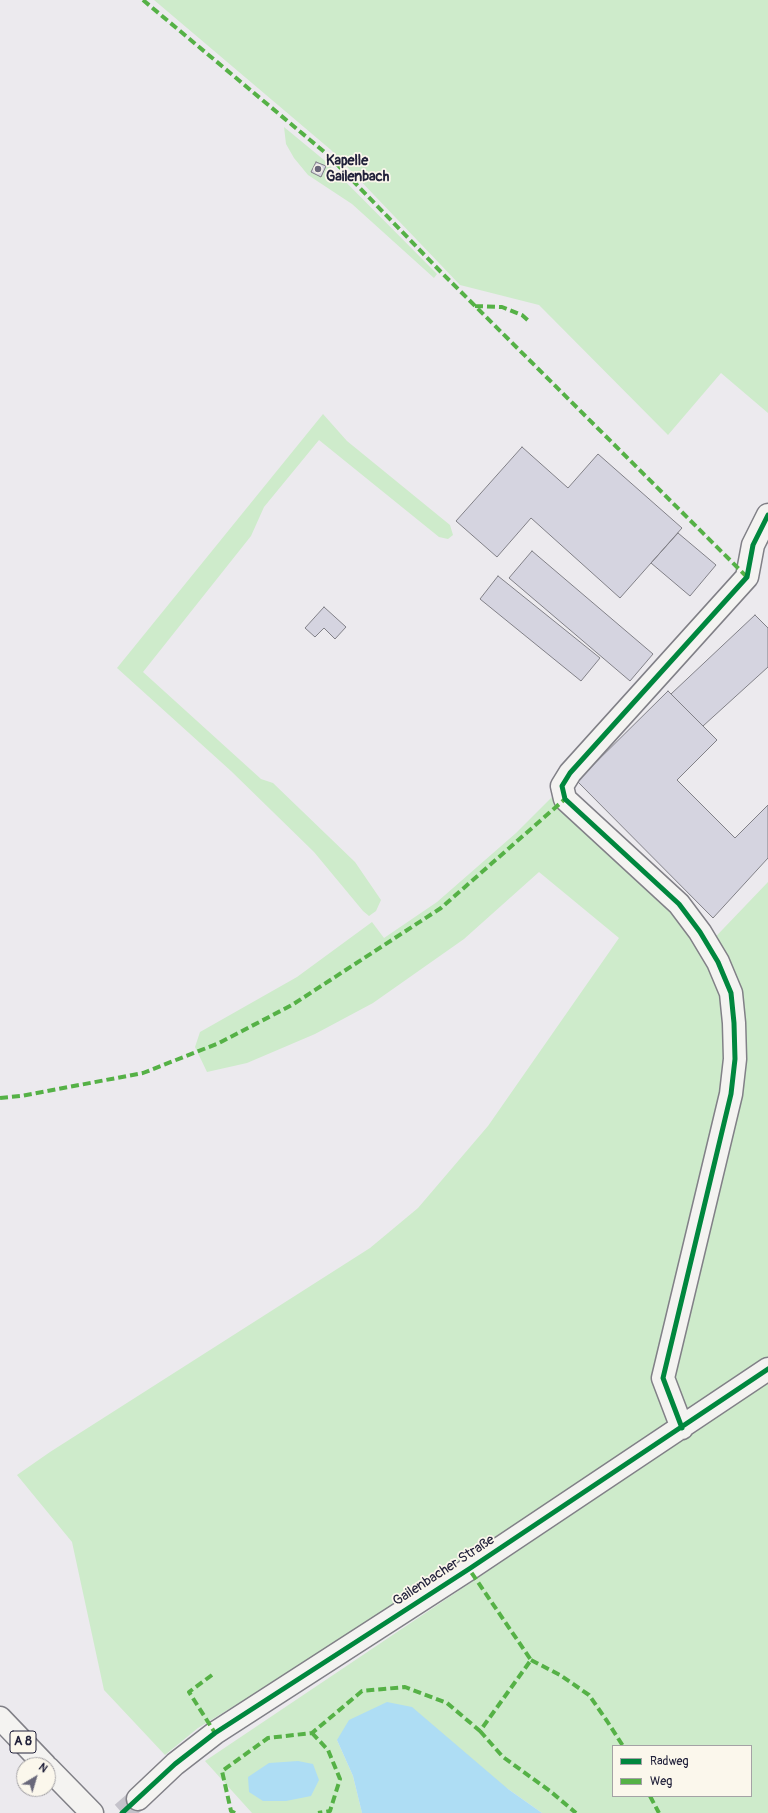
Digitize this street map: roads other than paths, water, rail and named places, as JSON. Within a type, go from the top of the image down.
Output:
[{"type":"main road","points":[[682,1428],[663,1378],[731,1094],[734,1059],[734,1023],[731,993],[718,962],[700,932],[679,904],[566,799],[562,786],[570,773],[747,577],[753,545],[768,515]]},
{"type":"main road","name":"Gailenbacher Straße","points":[[138,1799],[175,1764],[215,1733],[469,1569],[682,1428],[768,1369]]},
{"type":"main road","name":"A 8","points":[[0,1718],[37,1757]]},
{"type":"main road","name":"A 8","points":[[56,1776],[92,1813]]},
{"type":"water","points":[[387,1702],[412,1707],[508,1789],[542,1813],[362,1813],[353,1776],[337,1740],[349,1720]]},
{"type":"water","points":[[298,1761],[313,1764],[319,1780],[311,1796],[286,1801],[263,1801],[249,1792],[248,1777],[269,1763]]},
{"type":"tunnel","points":[[122,1813],[138,1799]]},
{"type":"place","name":"Kapelle Gailenbach","points":[[318,169]]}]
